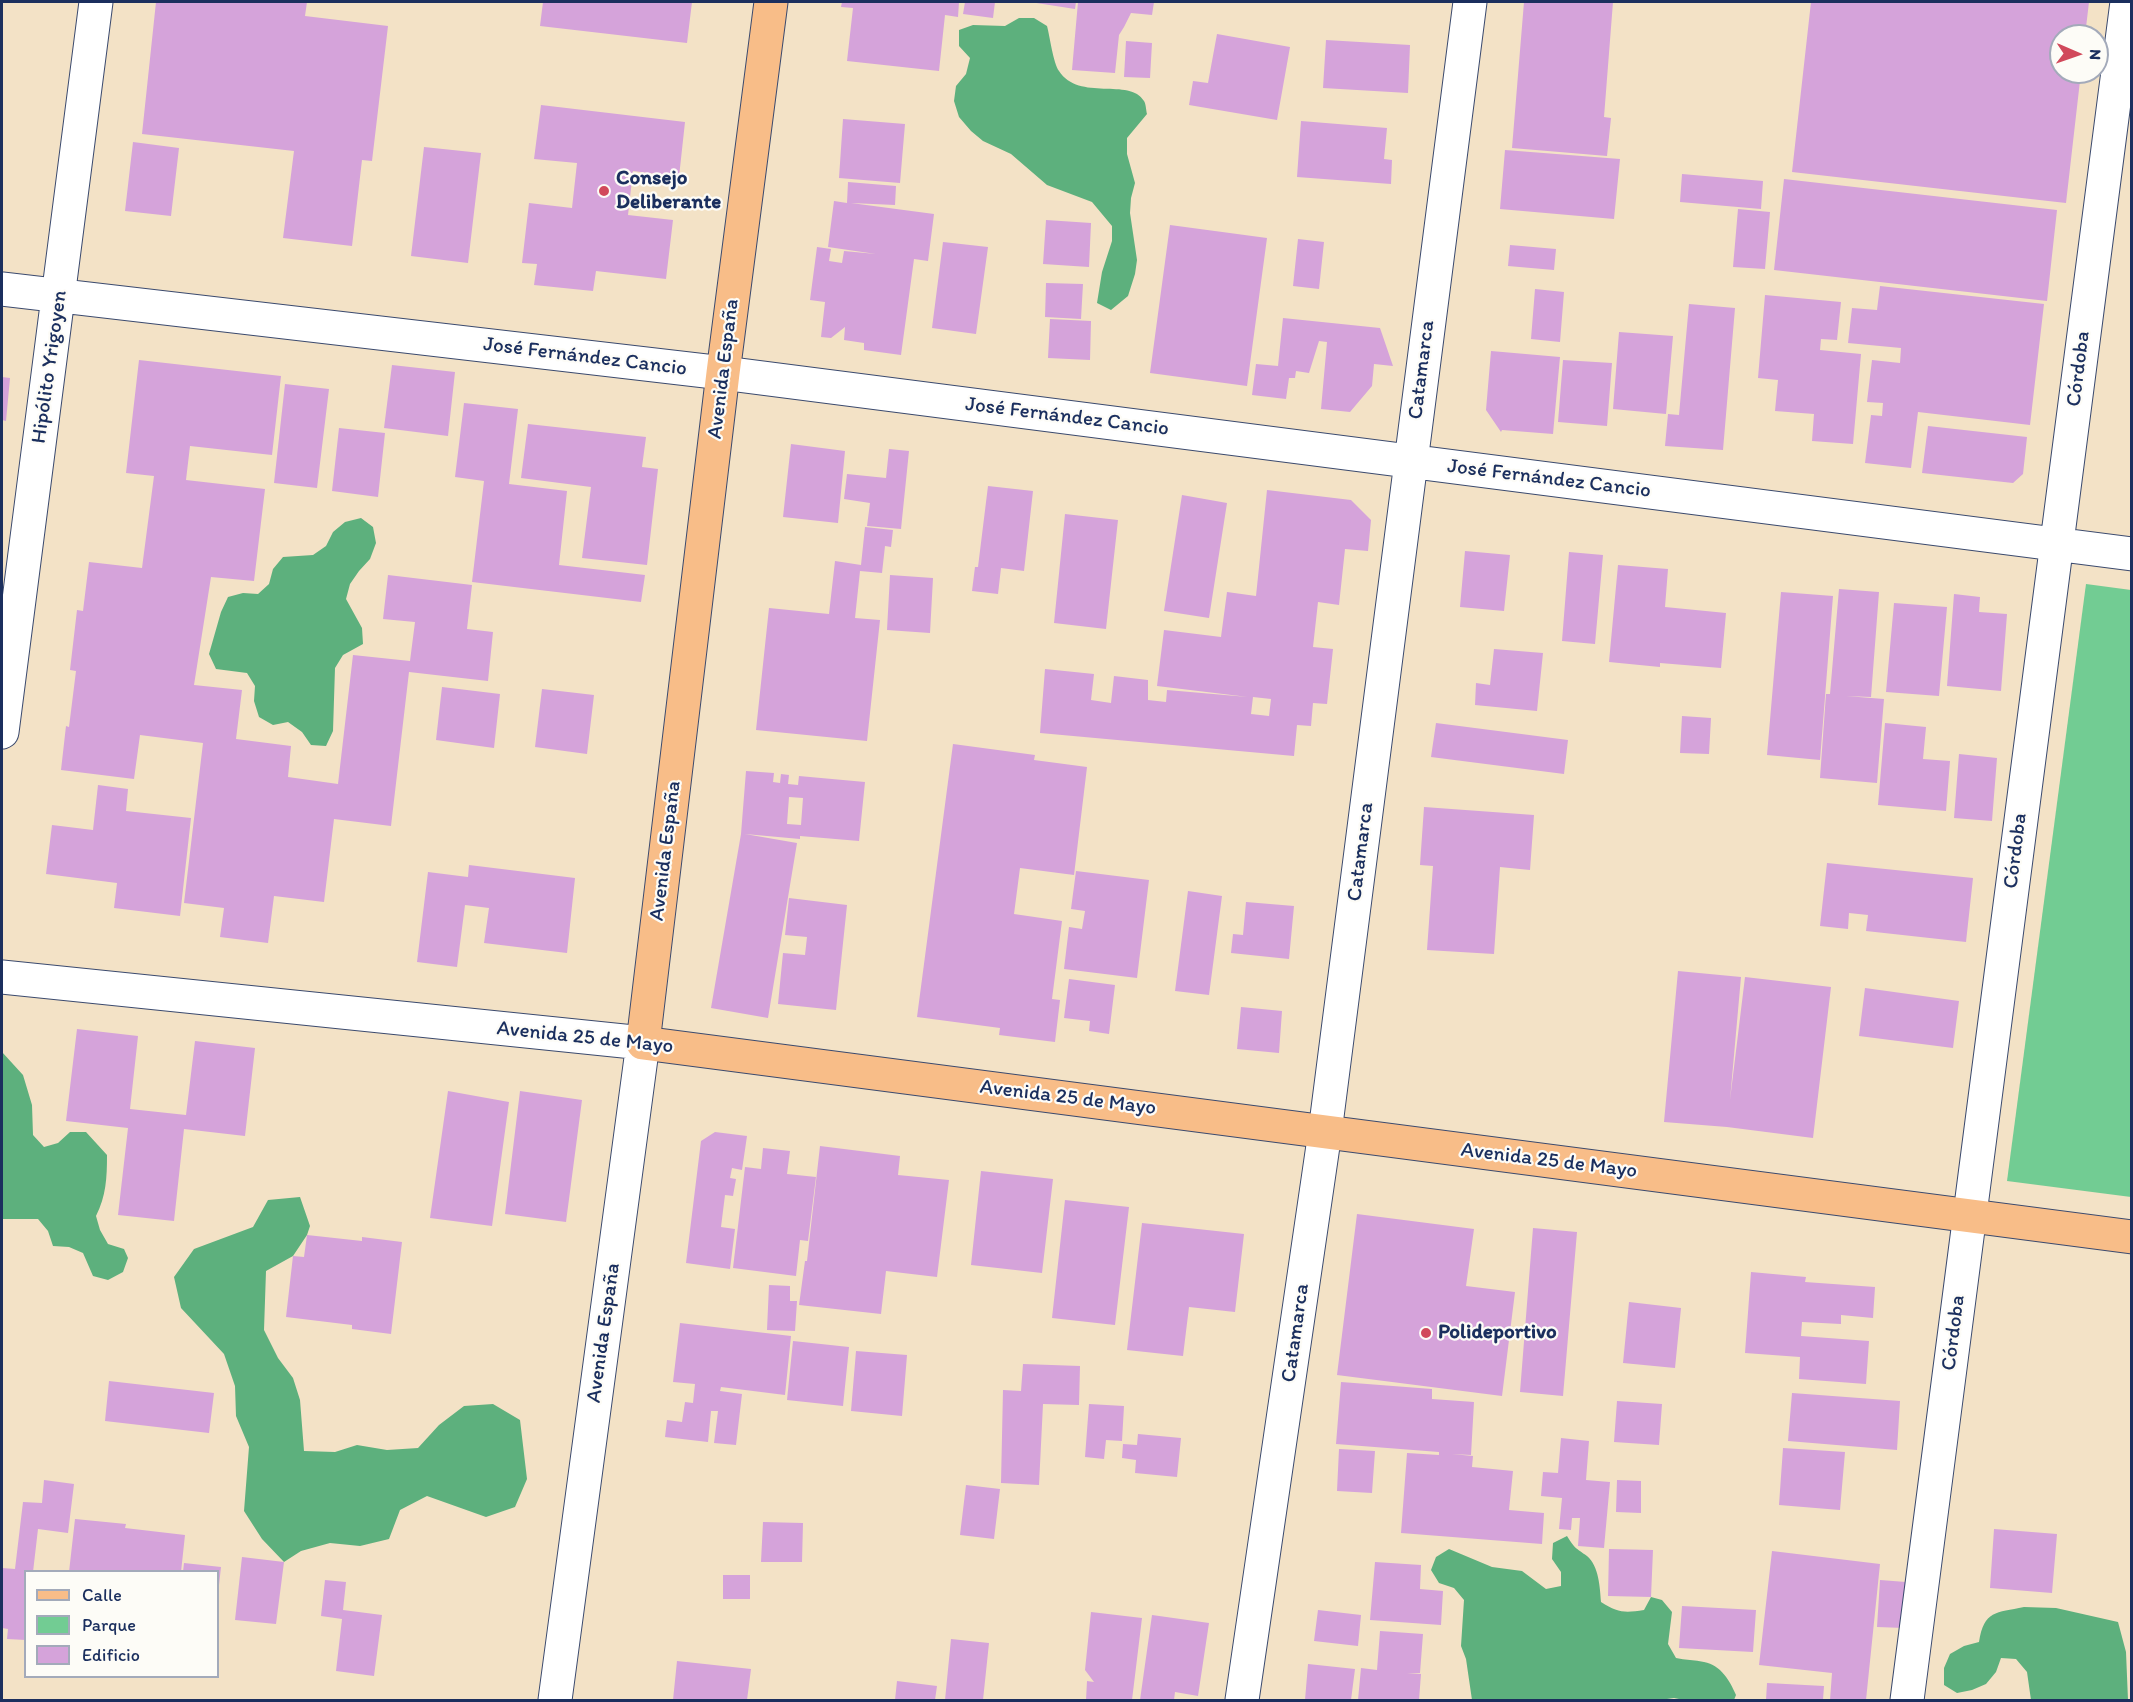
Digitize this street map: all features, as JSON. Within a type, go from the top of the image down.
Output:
[{"type":"main road","name":"Avenida España","points":[[643,1043],[723,373],[771,2]]},
{"type":"main road","name":"Avenida 25 de Mayo","points":[[643,1043],[2132,1237]]},
{"type":"street","name":"Hipólito Yrigoyen","points":[[2,732],[96,2]]},
{"type":"street","name":"Catamarca","points":[[1242,1701],[1325,1132],[1470,2]]},
{"type":"street","name":"Córdoba","points":[[1907,1701],[2127,2]]},
{"type":"street","name":"José Fernández Cancio","points":[[2,289],[723,373],[2132,554]]},
{"type":"street","name":"Avenida 25 de Mayo","points":[[2,977],[643,1043]]},
{"type":"street","name":"Avenida España","points":[[555,1701],[643,1043]]},
{"type":"green space","points":[[1019,18],[1034,18],[1047,26],[1057,67],[1068,80],[1091,88],[1128,91],[1137,94],[1145,104],[1147,114],[1127,138],[1127,154],[1135,183],[1130,213],[1137,260],[1135,274],[1128,296],[1111,310],[1097,303],[1102,272],[1112,241],[1112,226],[1092,202],[1047,185],[1011,154],[983,141],[959,117],[954,101],[956,86],[966,74],[970,58],[959,46],[959,30],[973,25],[1005,26]]},
{"type":"green space","points":[[361,518],[373,527],[376,543],[370,559],[350,584],[346,599],[362,628],[363,644],[343,655],[335,668],[333,731],[326,746],[311,745],[302,732],[288,722],[273,725],[259,717],[254,701],[255,686],[247,673],[216,669],[209,654],[221,612],[228,597],[243,593],[258,594],[269,584],[273,569],[283,557],[313,555],[326,546],[333,532],[345,522]]},
{"type":"green space","points":[[2086,584],[2131,590],[2131,1197],[2007,1181]]},
{"type":"green space","points":[[2,1052],[23,1075],[32,1105],[33,1135],[44,1147],[58,1143],[70,1132],[86,1132],[107,1155],[105,1187],[96,1216],[100,1230],[108,1244],[124,1249],[128,1258],[123,1272],[108,1280],[93,1276],[83,1253],[69,1247],[53,1246],[48,1231],[38,1219],[2,1219]]},
{"type":"green space","points":[[300,1197],[310,1226],[307,1235],[293,1256],[266,1271],[264,1330],[278,1358],[293,1378],[300,1400],[304,1451],[335,1452],[357,1445],[387,1450],[418,1448],[439,1425],[464,1406],[493,1404],[520,1420],[527,1479],[515,1507],[486,1517],[427,1496],[400,1510],[389,1539],[360,1546],[330,1543],[301,1551],[284,1562],[262,1539],[244,1511],[249,1447],[236,1416],[235,1386],[224,1354],[181,1308],[174,1277],[194,1249],[253,1227],[268,1200]]},
{"type":"green space","points":[[1567,1536],[1594,1565],[1601,1602],[1617,1610],[1632,1612],[1644,1610],[1651,1597],[1662,1600],[1672,1612],[1668,1644],[1676,1658],[1715,1666],[1731,1684],[1736,1695],[1734,1700],[1674,1698],[1660,1700],[1472,1700],[1466,1659],[1461,1646],[1464,1600],[1454,1588],[1439,1583],[1431,1570],[1436,1557],[1449,1549],[1492,1567],[1522,1571],[1546,1589],[1561,1586],[1561,1572],[1552,1559],[1553,1543]]},
{"type":"green space","points":[[2024,1607],[2056,1608],[2118,1622],[2126,1652],[2128,1700],[2031,1700],[2027,1672],[2016,1659],[2001,1658],[1996,1672],[1986,1684],[1972,1690],[1957,1693],[1944,1685],[1944,1668],[1950,1654],[1964,1646],[1979,1642],[1988,1618],[1999,1612]]},
{"type":"building","points":[[156,2],[307,2],[305,16],[388,26],[372,161],[362,160],[352,246],[283,238],[294,151],[142,134]]},
{"type":"building","points":[[543,2],[692,2],[687,43],[540,26]]},
{"type":"building","points":[[842,2],[959,2],[958,17],[945,15],[939,71],[847,61],[853,8],[841,7]]},
{"type":"building","points":[[965,2],[995,2],[993,18],[963,14]]},
{"type":"building","points":[[1030,2],[1076,2],[1075,9]]},
{"type":"building","points":[[1078,2],[1154,2],[1152,15],[1131,13],[1119,35],[1115,73],[1072,70]]},
{"type":"building","points":[[1524,2],[1613,2],[1604,117],[1611,118],[1607,156],[1512,148]]},
{"type":"building","points":[[1811,2],[2089,2],[2086,24],[2049,24],[2049,84],[2080,84],[2066,203],[1792,172]]},
{"type":"building","points":[[1217,34],[1290,47],[1277,120],[1189,105],[1193,81],[1208,83]]},
{"type":"building","points":[[1326,40],[1410,45],[1408,93],[1323,88]]},
{"type":"building","points":[[1126,41],[1152,43],[1150,78],[1124,77]]},
{"type":"building","points":[[541,105],[685,122],[679,177],[633,171],[628,215],[673,220],[666,279],[596,271],[593,291],[534,285],[537,264],[522,263],[529,203],[572,208],[577,163],[534,159]]},
{"type":"building","points":[[843,119],[905,124],[900,183],[839,178]]},
{"type":"building","points":[[1301,121],[1387,128],[1384,159],[1392,160],[1391,184],[1297,177]]},
{"type":"building","points":[[133,142],[179,148],[171,216],[125,211]]},
{"type":"building","points":[[424,147],[481,153],[468,263],[411,256]]},
{"type":"building","points":[[1505,150],[1620,159],[1614,219],[1500,209]]},
{"type":"building","points":[[1682,174],[1763,181],[1761,209],[1680,202]]},
{"type":"building","points":[[1784,179],[2057,210],[2047,301],[1774,270]]},
{"type":"building","points":[[848,182],[896,186],[895,205],[851,203],[934,214],[928,261],[914,259],[901,355],[864,350],[864,343],[844,340],[845,327],[831,338],[821,337],[825,302],[810,300],[817,247],[831,249],[829,261],[842,263],[844,251],[876,254],[828,247],[834,201],[847,203]]},
{"type":"building","points":[[1738,209],[1770,212],[1765,269],[1733,267]]},
{"type":"building","points":[[1046,220],[1091,223],[1089,267],[1043,264]]},
{"type":"building","points":[[1170,225],[1267,238],[1247,386],[1150,373]]},
{"type":"building","points":[[1298,239],[1324,242],[1319,289],[1293,286]]},
{"type":"building","points":[[943,242],[988,247],[976,334],[932,328]]},
{"type":"building","points":[[1510,245],[1556,249],[1554,270],[1508,266]]},
{"type":"building","points":[[1046,283],[1083,284],[1081,319],[1045,317]]},
{"type":"building","points":[[1880,286],[2044,304],[2030,425],[1918,412],[1911,468],[1865,463],[1871,415],[1882,416],[1883,403],[1867,402],[1872,360],[1900,363],[1901,348],[1848,343],[1852,308],[1877,310]]},
{"type":"building","points":[[1535,289],[1564,292],[1560,342],[1531,339]]},
{"type":"building","points":[[1765,295],[1841,302],[1837,340],[1821,339],[1820,350],[1861,354],[1853,444],[1812,441],[1814,414],[1775,411],[1778,380],[1758,378]]},
{"type":"building","points":[[1689,304],[1735,308],[1723,450],[1665,446],[1668,414],[1679,415]]},
{"type":"building","points":[[1283,318],[1380,328],[1393,366],[1374,364],[1372,386],[1350,412],[1321,409],[1327,342],[1319,341],[1309,373],[1296,371],[1295,378],[1289,378],[1286,399],[1252,395],[1256,364],[1278,366]]},
{"type":"building","points":[[1050,319],[1091,321],[1090,360],[1048,358]]},
{"type":"building","points":[[1619,332],[1673,336],[1666,414],[1613,409]]},
{"type":"building","points":[[1491,351],[1560,357],[1553,434],[1502,430],[1501,432],[1486,410]]},
{"type":"building","points":[[139,360],[281,376],[272,455],[190,446],[186,480],[265,489],[254,581],[211,577],[194,685],[242,690],[236,739],[291,746],[288,777],[338,784],[353,655],[410,661],[415,622],[383,619],[388,575],[472,585],[467,629],[493,632],[488,681],[409,672],[391,826],[334,819],[324,902],[274,896],[268,943],[220,937],[224,908],[184,903],[203,743],[140,735],[134,779],[61,770],[76,671],[70,670],[77,610],[83,611],[89,562],[142,568],[154,476],[126,473]]},
{"type":"building","points":[[1563,360],[1612,363],[1607,426],[1558,422]]},
{"type":"building","points":[[392,365],[455,372],[448,436],[384,428]]},
{"type":"building","points":[[2,377],[10,378],[6,421],[2,420]]},
{"type":"building","points":[[285,384],[329,389],[317,488],[274,483]]},
{"type":"building","points":[[464,403],[518,409],[509,484],[567,491],[559,565],[645,575],[641,602],[472,582],[484,481],[455,477]]},
{"type":"building","points":[[528,424],[646,437],[642,467],[658,469],[647,565],[582,558],[591,487],[521,478]]},
{"type":"building","points":[[1928,426],[2027,437],[2023,474],[2013,483],[1922,473]]},
{"type":"building","points":[[339,428],[385,433],[378,497],[332,491]]},
{"type":"building","points":[[791,444],[845,451],[838,523],[783,517]]},
{"type":"building","points":[[889,449],[909,451],[901,529],[867,526],[870,503],[844,499],[847,474],[886,478]]},
{"type":"building","points":[[988,486],[1033,491],[1024,571],[1001,568],[998,594],[972,591],[975,567],[978,567]]},
{"type":"building","points":[[1267,490],[1351,500],[1371,520],[1368,551],[1345,549],[1339,605],[1318,602],[1313,647],[1333,649],[1327,704],[1313,703],[1311,726],[1297,725],[1294,756],[1040,733],[1045,669],[1094,674],[1091,700],[1111,703],[1114,676],[1148,680],[1148,700],[1166,702],[1167,690],[1248,697],[1157,686],[1164,630],[1221,637],[1227,592],[1256,596]],"holes":[[[1253,697],[1271,699],[1269,716],[1251,714]]]},
{"type":"building","points":[[1182,495],[1227,503],[1209,618],[1164,611]]},
{"type":"building","points":[[1065,514],[1118,520],[1106,629],[1054,623]]},
{"type":"building","points":[[865,527],[893,530],[891,547],[885,546],[882,573],[860,571],[855,618],[880,620],[867,741],[756,730],[769,608],[829,614],[835,561],[861,565]]},
{"type":"building","points":[[1465,551],[1510,555],[1504,611],[1460,607]]},
{"type":"building","points":[[1569,552],[1603,555],[1595,644],[1562,641]]},
{"type":"building","points":[[1618,565],[1668,569],[1665,607],[1726,613],[1721,668],[1660,663],[1660,667],[1609,662]]},
{"type":"building","points":[[890,575],[933,578],[930,633],[887,630]]},
{"type":"building","points":[[1839,589],[1879,592],[1871,697],[1846,696],[1884,699],[1877,783],[1820,778],[1826,694],[1830,694]]},
{"type":"building","points":[[1781,592],[1833,596],[1820,760],[1767,755]]},
{"type":"building","points":[[1954,594],[1980,597],[1979,612],[2007,614],[2001,691],[1947,686]]},
{"type":"building","points":[[1894,603],[1947,607],[1939,696],[1886,692]]},
{"type":"building","points":[[1494,649],[1543,653],[1537,711],[1475,705],[1476,683],[1490,685]]},
{"type":"building","points":[[442,687],[500,694],[494,748],[436,740]]},
{"type":"building","points":[[542,689],[594,695],[587,754],[535,747]]},
{"type":"building","points":[[1682,716],[1711,718],[1709,754],[1680,753]]},
{"type":"building","points":[[1436,723],[1568,740],[1564,774],[1431,757]]},
{"type":"building","points":[[1885,723],[1926,727],[1923,759],[1950,761],[1946,811],[1878,805]]},
{"type":"building","points":[[953,744],[1035,755],[1034,760],[1087,767],[1074,875],[1020,868],[1014,914],[1062,921],[1052,999],[1060,1000],[1055,1042],[999,1035],[1000,1028],[917,1017]]},
{"type":"building","points":[[1959,754],[1997,758],[1992,821],[1954,818]]},
{"type":"building","points":[[746,771],[774,773],[773,782],[780,783],[781,774],[789,775],[788,784],[798,785],[799,776],[865,782],[859,841],[745,834],[797,843],[768,1018],[711,1008],[741,834]],"holes":[[[789,797],[803,798],[801,825],[787,824]]]},
{"type":"building","points":[[98,785],[128,789],[126,811],[191,818],[180,916],[114,908],[117,883],[46,874],[52,825],[93,830]]},
{"type":"building","points":[[1424,807],[1534,815],[1530,870],[1500,867],[1494,954],[1427,950],[1433,866],[1420,865]]},
{"type":"building","points":[[1827,863],[1973,878],[1966,942],[1866,931],[1868,915],[1849,913],[1848,929],[1820,926]]},
{"type":"building","points":[[469,865],[575,878],[567,953],[484,943],[489,908],[465,905],[457,967],[417,962],[428,872],[468,877]]},
{"type":"building","points":[[1076,871],[1149,880],[1137,978],[1064,969],[1069,927],[1082,929],[1085,911],[1071,909]]},
{"type":"building","points":[[1188,891],[1222,896],[1209,995],[1175,991]]},
{"type":"building","points":[[789,898],[847,905],[836,1010],[778,1004],[783,953],[805,955],[807,937],[785,935]]},
{"type":"building","points":[[1246,902],[1294,906],[1289,959],[1231,953],[1233,934],[1243,935]]},
{"type":"building","points":[[1678,971],[1741,977],[1730,1100],[1745,977],[1831,987],[1813,1138],[1664,1122]]},
{"type":"building","points":[[1069,979],[1115,985],[1109,1034],[1089,1031],[1090,1021],[1064,1018]]},
{"type":"building","points":[[1865,988],[1959,1001],[1953,1048],[1859,1036]]},
{"type":"building","points":[[1241,1007],[1282,1011],[1279,1053],[1237,1049]]},
{"type":"building","points":[[77,1029],[138,1036],[130,1109],[186,1115],[195,1041],[255,1048],[245,1136],[184,1129],[174,1221],[118,1215],[128,1128],[66,1121]]},
{"type":"building","points":[[448,1091],[509,1102],[492,1226],[430,1218]]},
{"type":"building","points":[[520,1091],[582,1100],[566,1222],[505,1214]]},
{"type":"building","points":[[715,1132],[747,1136],[742,1170],[732,1168],[730,1178],[736,1179],[733,1196],[725,1195],[721,1227],[735,1229],[730,1269],[686,1263],[701,1141]]},
{"type":"building","points":[[820,1146],[900,1156],[898,1175],[949,1180],[937,1277],[886,1271],[881,1314],[799,1305],[805,1261],[807,1261]]},
{"type":"building","points":[[763,1148],[790,1151],[787,1174],[816,1177],[808,1241],[800,1240],[796,1276],[733,1268],[745,1167],[761,1169]]},
{"type":"building","points":[[981,1171],[1053,1179],[1042,1273],[971,1265]]},
{"type":"building","points":[[1065,1200],[1129,1207],[1115,1325],[1052,1318]]},
{"type":"building","name":"Polideportivo","points":[[1357,1214],[1474,1229],[1466,1286],[1515,1292],[1502,1396],[1337,1375]]},
{"type":"building","points":[[1142,1223],[1244,1234],[1235,1312],[1189,1307],[1183,1356],[1127,1350]]},
{"type":"building","points":[[1533,1228],[1577,1232],[1563,1396],[1520,1392]]},
{"type":"building","points":[[307,1235],[362,1241],[362,1237],[402,1242],[391,1334],[352,1329],[352,1325],[286,1317],[293,1256],[304,1257]]},
{"type":"building","points":[[1751,1272],[1806,1277],[1805,1282],[1875,1287],[1873,1318],[1841,1315],[1841,1324],[1802,1322],[1801,1336],[1869,1341],[1866,1384],[1799,1379],[1800,1357],[1745,1353]]},
{"type":"building","points":[[769,1285],[790,1286],[790,1301],[797,1301],[795,1331],[767,1330]]},
{"type":"building","points":[[1629,1302],[1681,1308],[1675,1368],[1623,1363]]},
{"type":"building","points":[[680,1323],[791,1336],[785,1395],[721,1387],[720,1391],[742,1394],[736,1445],[714,1443],[718,1411],[711,1411],[708,1442],[665,1437],[667,1420],[682,1422],[685,1402],[693,1403],[695,1384],[673,1382]]},
{"type":"building","points":[[793,1341],[849,1347],[843,1406],[787,1400]]},
{"type":"building","points":[[856,1351],[907,1355],[902,1416],[851,1411]]},
{"type":"building","points":[[1023,1364],[1080,1366],[1079,1405],[1043,1404],[1039,1485],[1001,1483],[1003,1390],[1021,1391]]},
{"type":"building","points":[[109,1381],[214,1393],[209,1433],[105,1421]]},
{"type":"building","points":[[1341,1382],[1432,1389],[1432,1399],[1474,1402],[1471,1455],[1452,1454],[1473,1456],[1472,1467],[1513,1471],[1509,1510],[1544,1513],[1542,1544],[1401,1533],[1407,1453],[1439,1455],[1439,1452],[1336,1444]]},
{"type":"building","points":[[1792,1393],[1900,1401],[1897,1450],[1788,1441]]},
{"type":"building","points":[[1617,1401],[1662,1404],[1659,1445],[1614,1442]]},
{"type":"building","points":[[1089,1404],[1124,1406],[1122,1441],[1106,1440],[1104,1459],[1085,1457]]},
{"type":"building","points":[[1138,1434],[1181,1438],[1177,1477],[1135,1473],[1136,1460],[1122,1458],[1123,1444],[1137,1445]]},
{"type":"building","points":[[1561,1438],[1589,1441],[1586,1480],[1610,1482],[1604,1548],[1578,1546],[1580,1518],[1572,1518],[1571,1530],[1559,1529],[1562,1498],[1541,1496],[1543,1472],[1558,1473]]},
{"type":"building","points":[[1783,1448],[1845,1452],[1840,1510],[1779,1505]]},
{"type":"building","points":[[1339,1449],[1375,1451],[1372,1493],[1337,1491]]},
{"type":"building","points":[[44,1480],[74,1484],[68,1533],[38,1529],[33,1570],[24,1570],[24,1640],[7,1639],[8,1629],[2,1628],[2,1568],[15,1569],[23,1502],[42,1503]]},
{"type":"building","points":[[1617,1480],[1641,1481],[1641,1513],[1616,1512]]},
{"type":"building","points":[[966,1485],[1000,1489],[994,1539],[960,1535]]},
{"type":"building","points":[[75,1519],[126,1524],[125,1528],[185,1535],[181,1570],[69,1570]]},
{"type":"building","points":[[763,1522],[803,1523],[802,1562],[761,1562]]},
{"type":"building","points":[[1994,1529],[2057,1534],[2052,1593],[1990,1588]]},
{"type":"building","points":[[1609,1549],[1653,1550],[1651,1597],[1608,1596]]},
{"type":"building","points":[[1772,1551],[1880,1564],[1866,1700],[1830,1700],[1832,1673],[1759,1665]]},
{"type":"building","points":[[242,1557],[284,1562],[276,1624],[235,1620]]},
{"type":"building","points":[[1375,1562],[1421,1565],[1420,1589],[1443,1591],[1441,1625],[1370,1620]]},
{"type":"building","points":[[184,1563],[221,1567],[219,1585],[219,1570],[183,1570]]},
{"type":"building","points":[[723,1575],[750,1575],[750,1599],[723,1599]]},
{"type":"building","points":[[325,1580],[346,1582],[343,1610],[382,1615],[374,1676],[336,1671],[342,1619],[321,1616]]},
{"type":"building","points":[[1880,1580],[1906,1582],[1904,1628],[1877,1627]]},
{"type":"building","points":[[1682,1606],[1756,1610],[1753,1652],[1679,1648]]},
{"type":"building","points":[[1318,1610],[1361,1615],[1358,1646],[1314,1641]]},
{"type":"building","points":[[1091,1612],[1142,1618],[1132,1700],[1086,1700],[1087,1681],[1094,1682],[1085,1670]]},
{"type":"building","points":[[1152,1615],[1209,1623],[1198,1696],[1175,1692],[1174,1700],[1140,1700]]},
{"type":"building","points":[[1380,1631],[1423,1634],[1420,1673],[1407,1673],[1421,1674],[1419,1700],[1358,1700],[1361,1668],[1377,1670]]},
{"type":"building","points":[[951,1639],[989,1643],[983,1700],[945,1700]]},
{"type":"building","points":[[677,1661],[751,1669],[747,1700],[673,1700]]},
{"type":"building","points":[[1308,1664],[1355,1669],[1351,1700],[1305,1700]]},
{"type":"building","points":[[897,1681],[937,1686],[935,1700],[895,1700]]},
{"type":"building","points":[[1767,1683],[1824,1686],[1823,1700],[1766,1700]]},
{"type":"place","name":"Consejo Deliberante","points":[[604,191]]},
{"type":"place","name":"Polideportivo","points":[[1426,1333]]}]
